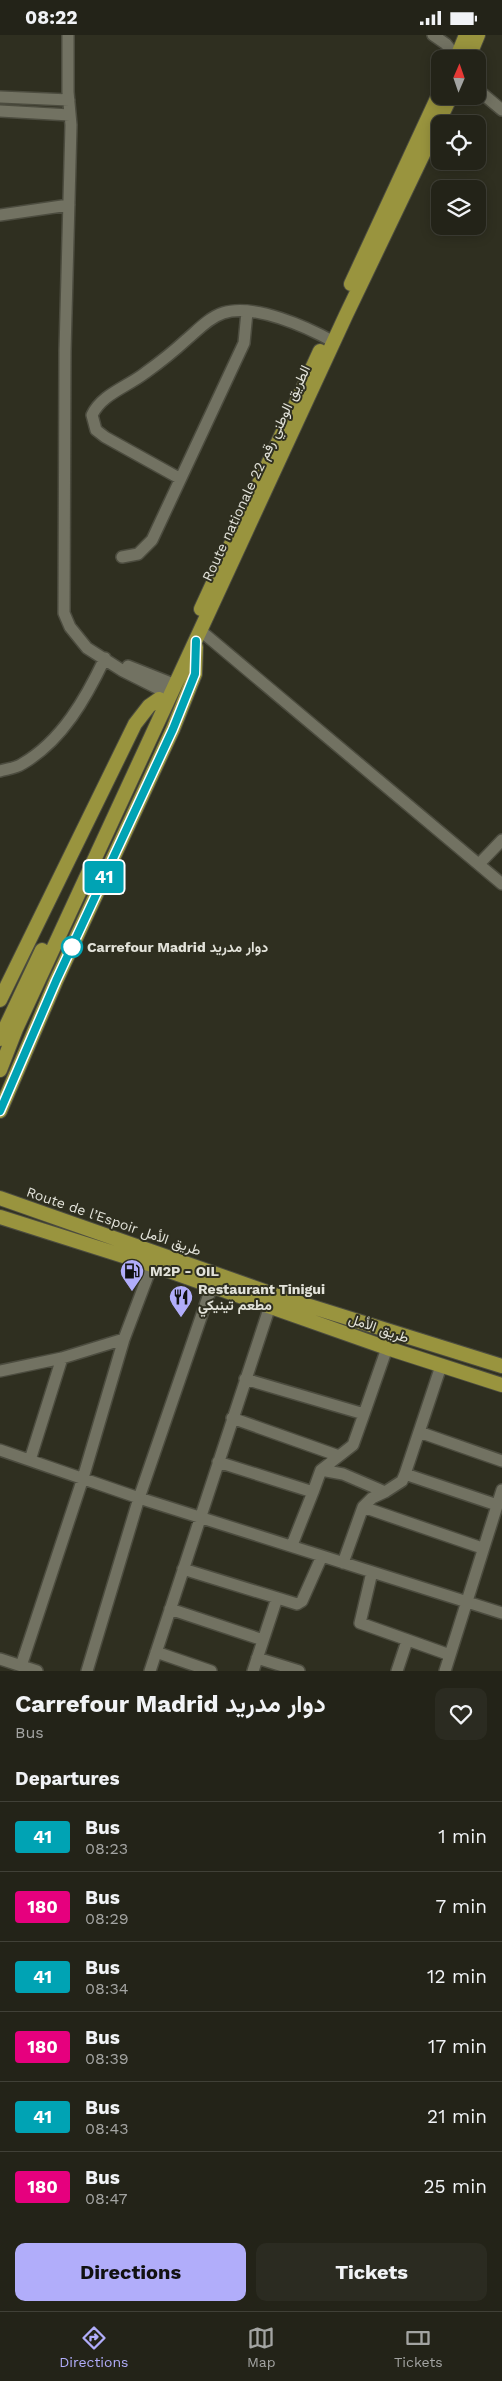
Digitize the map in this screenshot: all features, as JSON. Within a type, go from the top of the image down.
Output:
[{"type":"highway","points":[[461,50],[466,35]]},
{"type":"highway","points":[[466,50],[478,35]]},
{"type":"highway","name":"Route nationale 22 الطريق الوطني رقم","points":[[167,691],[198,636],[434,105]]},
{"type":"highway","name":"Route nationale 22 الطريق الوطني رقم","points":[[88,863],[330,340],[446,105]]},
{"type":"highway","points":[[0,1111],[56,981],[173,729],[195,674],[198,636]]},
{"type":"highway","points":[[0,1000],[135,724],[149,705],[167,691]]},
{"type":"highway","points":[[0,1039],[88,863]]},
{"type":"highway","points":[[0,1070],[88,863]]},
{"type":"highway","name":"Route de l’Espoir طريق الأمل","points":[[0,1198],[287,1299],[502,1366]]},
{"type":"highway","name":"طريق الأمل","points":[[0,1217],[105,1249],[387,1348],[502,1385]]},
{"type":"street","points":[[68,35],[70,115],[64,613],[79,641],[87,648],[167,691]]},
{"type":"street","points":[[433,35],[450,50]]},
{"type":"street","points":[[0,97],[69,101]]},
{"type":"street","points":[[486,97],[502,110]]},
{"type":"street","points":[[0,111],[70,115]]},
{"type":"street","points":[[0,215],[69,205]]},
{"type":"street","points":[[179,478],[105,437],[96,429],[92,415],[99,403],[154,366],[209,321],[222,313],[247,311],[260,313],[303,327],[330,340]]},
{"type":"street","points":[[122,557],[138,554],[152,540],[179,478],[244,343],[247,311]]},
{"type":"street","points":[[198,636],[502,884]]},
{"type":"street","points":[[0,771],[22,765],[53,739],[87,696],[108,660]]},
{"type":"street","points":[[479,865],[502,840]]},
{"type":"street","points":[[21,1666],[83,1478],[124,1339],[152,1265]]},
{"type":"street","points":[[87,1671],[139,1498],[209,1294],[214,1287]]},
{"type":"street","points":[[150,1671],[270,1306]]},
{"type":"street","points":[[0,1371],[62,1358],[124,1339]]},
{"type":"street","points":[[292,1545],[321,1470],[353,1445],[387,1348]]},
{"type":"street","points":[[30,1460],[62,1358]]},
{"type":"street","points":[[343,1563],[363,1507],[372,1498],[402,1481],[441,1366]]},
{"type":"street","points":[[245,1379],[364,1414]]},
{"type":"street","points":[[232,1417],[339,1456]]},
{"type":"street","points":[[419,1432],[502,1461]]},
{"type":"street","points":[[0,1450],[139,1498],[502,1613]]},
{"type":"street","points":[[218,1462],[313,1492]]},
{"type":"street","points":[[321,1470],[343,1474],[385,1491]]},
{"type":"street","points":[[405,1474],[497,1505]]},
{"type":"street","points":[[445,1671],[502,1489]]},
{"type":"street","points":[[363,1507],[482,1548]]},
{"type":"street","points":[[183,1569],[300,1604],[322,1556]]},
{"type":"street","points":[[372,1572],[360,1623],[450,1655]]},
{"type":"street","points":[[253,1671],[277,1598]]},
{"type":"street","points":[[170,1609],[263,1640]]},
{"type":"street","points":[[398,1671],[407,1641]]},
{"type":"street","points":[[156,1652],[211,1671]]},
{"type":"street","points":[[257,1657],[299,1671]]},
{"type":"street","points":[[0,1659],[38,1671]]},
{"type":"bus line","name":"41","points":[[0,1111],[56,981],[173,729],[195,674],[196,641]]},
{"type":"place","name":"Carrefour Madrid دوار مدريد","points":[[72,947]]},
{"type":"place","name":"M2P - OIL","points":[[132,1292]]},
{"type":"place","name":"Restaurant Tinigui مطعم تينيكي","points":[[181,1318]]}]
